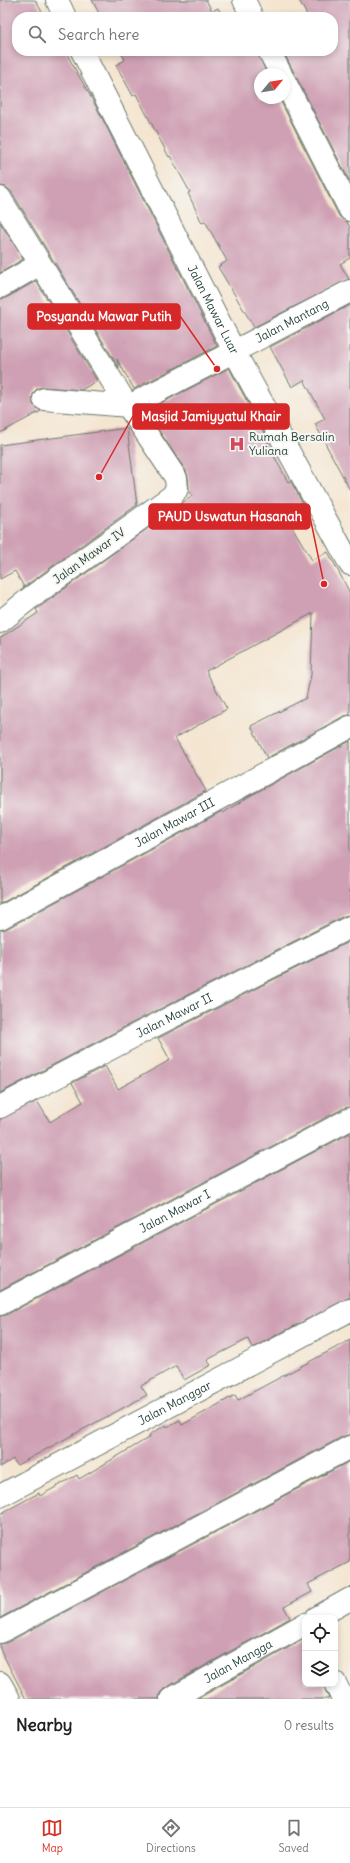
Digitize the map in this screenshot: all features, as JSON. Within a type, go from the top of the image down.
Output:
[{"type":"street","points":[[56,0],[62,12]]},
{"type":"street","points":[[244,0],[250,12]]},
{"type":"street","name":"Jalan Mawar Luar","points":[[85,56],[234,351],[350,564]]},
{"type":"street","points":[[272,56],[278,68]]},
{"type":"street","points":[[290,92],[350,210]]},
{"type":"street","points":[[0,198],[129,406]]},
{"type":"street","points":[[0,287],[40,264]]},
{"type":"street","name":"Jalan Mantang","points":[[129,406],[350,291]]},
{"type":"street","points":[[44,399],[129,406]]},
{"type":"street","name":"Jalan Mawar IV","points":[[0,622],[30,598],[172,496],[177,489],[176,478],[129,406]]},
{"type":"street","name":"Jalan Mawar III","points":[[0,918],[350,727]]},
{"type":"street","name":"Jalan Mawar II","points":[[0,1107],[147,1029],[350,927]]},
{"type":"street","name":"Jalan Mawar I","points":[[0,1304],[350,1119]]},
{"type":"street","name":"Jalan Manggar","points":[[0,1496],[350,1310]]},
{"type":"street","points":[[0,1632],[350,1447]]},
{"type":"street","name":"Jalan Mangga","points":[[321,1615],[350,1599]]},
{"type":"street","name":"Jalan Mangga","points":[[176,1698],[302,1626]]},
{"type":"street","points":[[0,1683],[9,1699]]},
{"type":"street","points":[[337,1687],[343,1699]]},
{"type":"building","points":[[0,0],[35,0],[42,12],[12,12],[12,56],[68,56],[98,110],[217,346],[134,389],[117,359],[119,368],[11,191],[6,187],[0,186]]},
{"type":"building","points":[[92,0],[206,0],[212,11],[218,8],[220,12],[98,12]]},
{"type":"building","points":[[299,0],[350,0],[350,182],[286,56],[338,56],[338,12],[305,12]]},
{"type":"building","points":[[123,56],[259,56],[264,68],[254,68],[254,104],[282,104],[339,216],[347,222],[350,227],[350,258],[340,264],[349,279],[254,327],[218,267],[227,261],[205,221],[202,223],[188,193],[190,192],[170,156],[169,157],[136,94],[133,96],[116,65],[125,60]]},
{"type":"building","points":[[0,222],[23,259],[0,273]]},
{"type":"building","points":[[36,281],[97,381],[81,390],[45,387],[38,388],[34,392],[32,398],[33,405],[41,411],[0,433],[0,299],[6,298]]},
{"type":"building","points":[[350,305],[350,490],[315,424],[325,419],[304,380],[292,387],[270,347]]},
{"type":"building","points":[[229,368],[269,442],[267,443],[288,482],[291,481],[309,516],[291,525],[312,560],[328,552],[350,593],[350,715],[344,716],[267,758],[251,726],[306,698],[311,675],[313,613],[206,671],[227,709],[175,738],[206,791],[0,904],[0,638],[38,613],[36,609],[192,496],[189,490],[186,471],[146,411]]},
{"type":"building","points":[[127,428],[137,505],[24,587],[15,571],[0,579],[0,445]]},
{"type":"building","points":[[350,741],[350,915],[344,916],[134,1022],[0,1093],[0,930],[6,929],[222,811],[223,813],[248,797]]},
{"type":"building","points":[[350,941],[350,1107],[344,1108],[0,1290],[0,1119],[37,1101],[50,1122],[83,1102],[72,1083],[105,1066],[118,1089],[170,1060],[158,1038]]},
{"type":"building","points":[[350,1133],[350,1297],[252,1348],[248,1339],[207,1360],[211,1365],[184,1380],[176,1366],[141,1386],[147,1395],[17,1465],[13,1459],[0,1467],[0,1316],[6,1315]]},
{"type":"building","points":[[350,1340],[350,1435],[344,1436],[0,1618],[0,1514],[39,1493],[40,1496],[77,1475],[79,1479],[150,1437],[149,1435],[166,1425],[167,1427],[180,1420],[182,1425],[235,1395],[238,1400]]},
{"type":"building","points":[[350,1461],[350,1562],[308,1584],[312,1592],[284,1607],[290,1618],[165,1688],[160,1693],[159,1699],[26,1699],[0,1649],[0,1644],[6,1643]]},
{"type":"building","points":[[302,1640],[302,1687],[324,1687],[329,1699],[197,1699]]},
{"type":"place","name":"Posyandu Mawar Putih","points":[[217,369]]},
{"type":"place","name":"Rumah Bersalin Yuliana","points":[[237,444]]},
{"type":"place","name":"Masjid Jamiyyatul Khair","points":[[99,477]]},
{"type":"place","name":"PAUD Uswatun Hasanah","points":[[324,584]]}]
